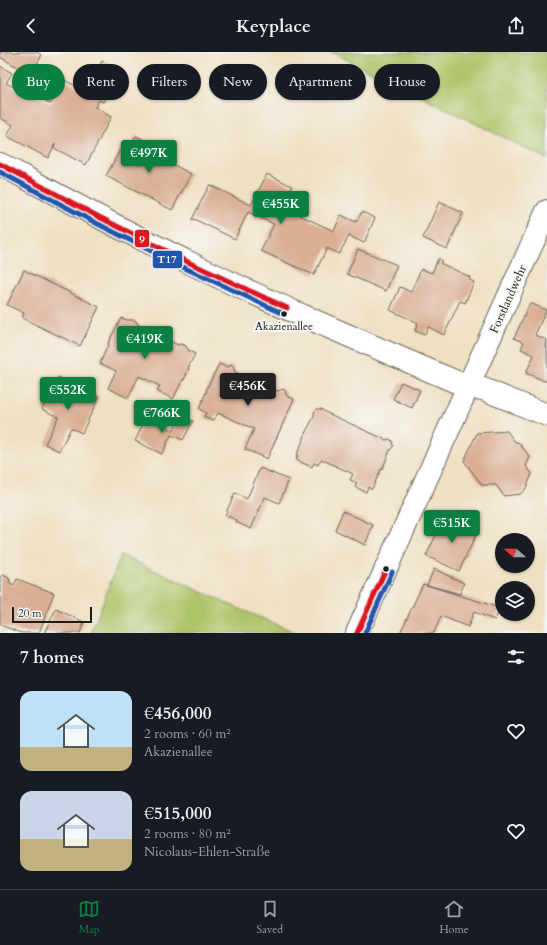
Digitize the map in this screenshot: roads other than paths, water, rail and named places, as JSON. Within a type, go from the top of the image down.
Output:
[{"type":"street","points":[[0,164],[99,218],[190,263],[352,338],[468,387],[483,389],[547,415]]},
{"type":"street","name":"Forstlandwehr","points":[[357,633],[547,211]]},
{"type":"place","name":"Akazienallee","points":[[284,314]]}]
